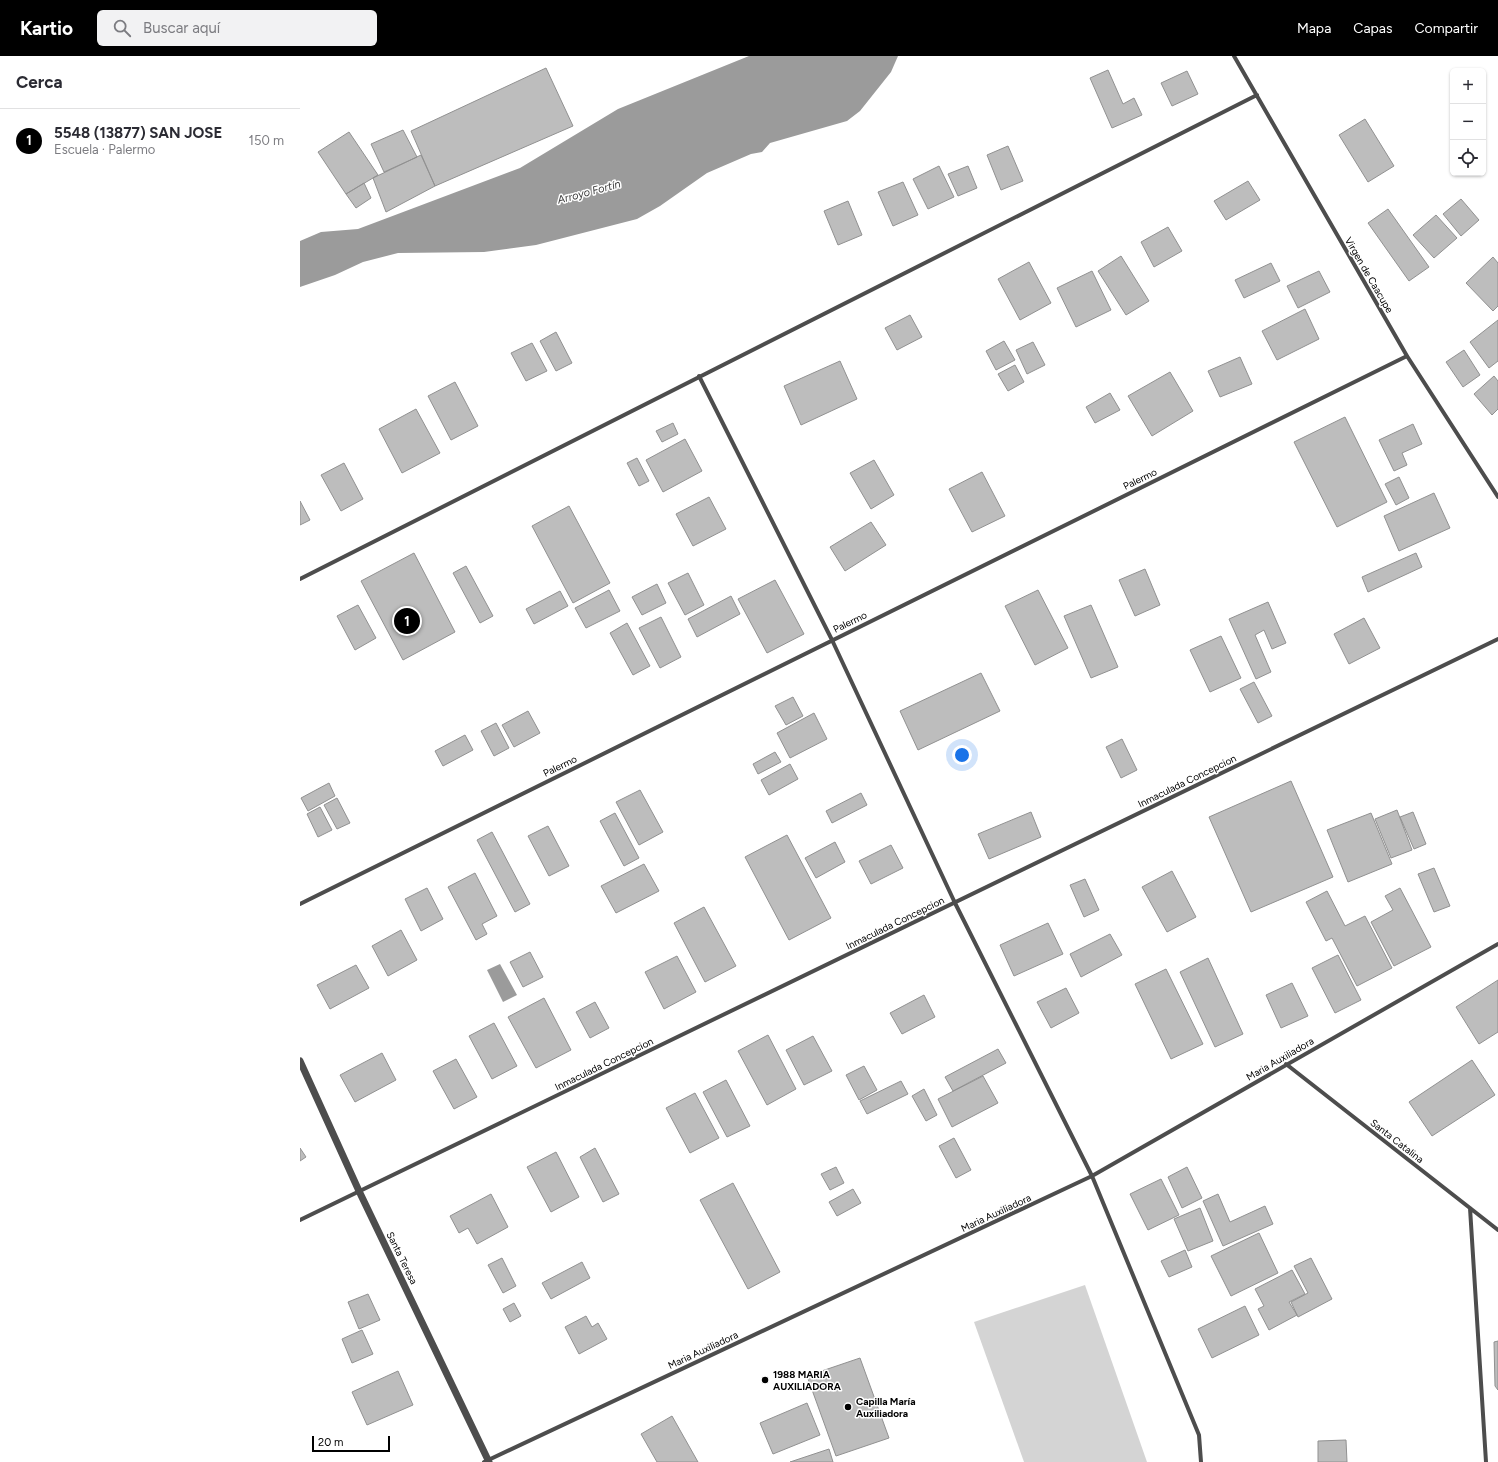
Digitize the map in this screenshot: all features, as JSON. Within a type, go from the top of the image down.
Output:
[{"type":"street","name":"Virgen de Caacupe","points":[[1234,56],[1407,356],[1498,497]]},
{"type":"street","points":[[300,579],[1257,95]]},
{"type":"street","name":"Palermo","points":[[300,904],[1407,356]]},
{"type":"street","points":[[699,376],[832,640],[955,902],[1092,1176],[1199,1435],[1201,1462]]},
{"type":"street","name":"Inmaculada Concepcion","points":[[300,1220],[1498,639]]},
{"type":"street","name":"Maria Auxiliadora","points":[[487,1461],[1092,1176],[1498,944]]},
{"type":"street","name":"Santa Teresa","points":[[300,1061],[487,1461]]},
{"type":"street","name":"Santa Catalina","points":[[1286,1064],[1498,1230]]},
{"type":"street","points":[[1470,1208],[1486,1462]]},
{"type":"shaded area","points":[[1085,1285],[1147,1462],[1024,1462],[974,1322]]},
{"type":"water","name":"Arroyo Fortín","points":[[749,56],[898,56],[891,72],[860,111],[847,121],[770,143],[762,152],[751,154],[707,173],[660,206],[637,219],[536,245],[484,252],[398,253],[363,262],[335,275],[300,287],[300,241],[321,232],[358,229],[520,168],[618,109]]},
{"type":"water","points":[[500,964],[517,995],[503,1002],[487,970]]},
{"type":"building","points":[[546,68],[573,126],[435,186],[411,131]]},
{"type":"building","points":[[1108,70],[1123,104],[1134,98],[1142,115],[1112,128],[1090,78]]},
{"type":"building","points":[[1187,71],[1198,94],[1172,106],[1161,83]]},
{"type":"building","points":[[1365,119],[1394,166],[1368,182],[1339,135]]},
{"type":"building","points":[[403,130],[417,157],[384,172],[371,144]]},
{"type":"building","points":[[349,132],[378,175],[346,194],[318,152]]},
{"type":"building","points":[[1008,146],[1023,181],[1001,190],[987,155]]},
{"type":"building","points":[[421,155],[435,186],[386,212],[373,178]]},
{"type":"building","points":[[939,166],[954,197],[928,209],[913,179]]},
{"type":"building","points":[[968,166],[977,188],[958,196],[948,174]]},
{"type":"building","points":[[1248,181],[1260,200],[1226,220],[1214,201]]},
{"type":"building","points":[[903,182],[918,215],[893,226],[878,192]]},
{"type":"building","points":[[364,183],[371,198],[356,208],[346,194]]},
{"type":"building","points":[[1461,199],[1479,220],[1461,236],[1443,214]]},
{"type":"building","points":[[848,201],[862,235],[838,245],[824,211]]},
{"type":"building","points":[[1388,209],[1429,267],[1409,281],[1368,223]]},
{"type":"building","points":[[1436,215],[1457,238],[1434,258],[1413,235]]},
{"type":"building","points":[[1168,227],[1182,251],[1154,267],[1141,242]]},
{"type":"building","points":[[1121,256],[1149,301],[1126,315],[1098,271]]},
{"type":"building","points":[[1493,257],[1498,263],[1498,306],[1493,311],[1466,283]]},
{"type":"building","points":[[1029,262],[1051,303],[1020,320],[998,279]]},
{"type":"building","points":[[1271,263],[1280,281],[1244,298],[1235,280]]},
{"type":"building","points":[[1092,271],[1111,310],[1076,327],[1057,288]]},
{"type":"building","points":[[1319,271],[1330,292],[1298,308],[1287,286]]},
{"type":"building","points":[[1305,309],[1319,339],[1277,360],[1262,331]]},
{"type":"building","points":[[910,315],[922,337],[897,350],[885,328]]},
{"type":"building","points":[[1498,320],[1498,361],[1489,368],[1470,342]]},
{"type":"building","points":[[556,332],[572,363],[556,371],[540,341]]},
{"type":"building","points":[[1004,341],[1015,360],[996,370],[986,351]]},
{"type":"building","points":[[1033,342],[1045,365],[1027,374],[1016,350]]},
{"type":"building","points":[[532,343],[547,371],[526,381],[511,353]]},
{"type":"building","points":[[1464,350],[1480,375],[1463,387],[1446,362]]},
{"type":"building","points":[[1240,357],[1252,384],[1220,397],[1208,371]]},
{"type":"building","points":[[840,361],[857,399],[801,425],[784,386]]},
{"type":"building","points":[[1015,365],[1024,382],[1008,391],[998,374]]},
{"type":"building","points":[[1170,372],[1193,411],[1152,436],[1128,396]]},
{"type":"building","points":[[1494,376],[1498,381],[1498,409],[1492,415],[1474,394]]},
{"type":"building","points":[[455,382],[478,426],[451,440],[428,396]]},
{"type":"building","points":[[1110,393],[1120,410],[1095,423],[1086,407]]},
{"type":"building","points":[[416,409],[440,453],[402,473],[379,429]]},
{"type":"building","points":[[1345,417],[1387,502],[1337,527],[1294,442]]},
{"type":"building","points":[[673,423],[678,434],[662,442],[656,431]]},
{"type":"building","points":[[1413,424],[1422,444],[1402,453],[1407,465],[1394,471],[1379,440]]},
{"type":"building","points":[[685,439],[702,471],[663,492],[646,460]]},
{"type":"building","points":[[637,458],[649,481],[639,486],[627,463]]},
{"type":"building","points":[[874,460],[894,495],[871,509],[850,473]]},
{"type":"building","points":[[344,463],[363,499],[341,511],[321,475]]},
{"type":"building","points":[[982,472],[1005,516],[972,532],[949,489]]},
{"type":"building","points":[[1399,477],[1409,498],[1396,505],[1385,484]]},
{"type":"building","points":[[1434,493],[1450,528],[1399,551],[1384,516]]},
{"type":"building","points":[[709,497],[726,529],[693,546],[676,514]]},
{"type":"building","points":[[300,501],[310,520],[300,525]]},
{"type":"building","points":[[569,506],[610,583],[573,603],[532,526]]},
{"type":"building","points":[[871,522],[886,545],[845,571],[830,547]]},
{"type":"building","points":[[414,553],[455,632],[403,660],[361,581]]},
{"type":"building","points":[[1416,553],[1422,567],[1368,592],[1362,577]]},
{"type":"building","points":[[466,566],[493,616],[480,623],[453,573]]},
{"type":"building","points":[[1145,569],[1160,605],[1135,616],[1119,580]]},
{"type":"building","points":[[688,573],[704,605],[685,615],[668,583]]},
{"type":"building","points":[[775,580],[804,634],[767,653],[738,599]]},
{"type":"building","points":[[657,584],[666,603],[642,615],[632,597]]},
{"type":"building","points":[[609,590],[620,611],[586,628],[575,608]]},
{"type":"building","points":[[1038,590],[1068,648],[1035,665],[1005,606]]},
{"type":"building","points":[[560,591],[568,606],[534,624],[526,609]]},
{"type":"building","points":[[731,596],[740,614],[697,637],[688,619]]},
{"type":"building","points":[[1268,602],[1286,643],[1272,649],[1264,630],[1255,635],[1271,672],[1256,679],[1229,619]]},
{"type":"building","points":[[358,605],[376,638],[355,650],[337,616]]},
{"type":"building","points":[[1091,605],[1118,667],[1091,678],[1064,616]]},
{"type":"building","points":[[661,617],[681,657],[660,668],[639,628]]},
{"type":"building","points":[[1364,618],[1380,648],[1349,664],[1334,634]]},
{"type":"building","points":[[627,623],[650,666],[633,675],[610,633]]},
{"type":"building","points":[[1221,636],[1241,678],[1210,692],[1190,650]]},
{"type":"building","points":[[981,673],[1000,711],[918,750],[900,711]]},
{"type":"building","points":[[1254,682],[1272,716],[1258,723],[1240,689]]},
{"type":"building","points":[[793,697],[803,716],[786,725],[775,706]]},
{"type":"building","points":[[528,711],[540,733],[514,747],[502,725]]},
{"type":"building","points":[[814,713],[827,739],[790,758],[777,733]]},
{"type":"building","points":[[496,723],[509,748],[494,756],[481,731]]},
{"type":"building","points":[[465,735],[473,750],[443,766],[435,751]]},
{"type":"building","points":[[1122,739],[1137,770],[1121,778],[1106,747]]},
{"type":"building","points":[[775,752],[781,762],[758,774],[753,764]]},
{"type":"building","points":[[790,764],[798,779],[769,795],[761,780]]},
{"type":"building","points":[[1291,781],[1333,877],[1251,912],[1209,817]]},
{"type":"building","points":[[329,783],[335,796],[308,811],[301,798]]},
{"type":"building","points":[[640,790],[663,832],[639,845],[616,802]]},
{"type":"building","points":[[861,793],[867,805],[832,823],[826,811]]},
{"type":"building","points":[[337,798],[350,823],[337,829],[324,805]]},
{"type":"building","points":[[320,807],[332,830],[318,837],[307,814]]},
{"type":"building","points":[[1397,810],[1412,850],[1391,858],[1375,819]]},
{"type":"building","points":[[1031,812],[1041,837],[989,859],[978,834]]},
{"type":"building","points":[[1413,812],[1426,844],[1414,849],[1400,817]]},
{"type":"building","points":[[615,813],[639,858],[624,866],[600,821]]},
{"type":"building","points":[[1371,813],[1392,864],[1348,882],[1327,830]]},
{"type":"building","points":[[548,826],[569,866],[549,876],[528,836]]},
{"type":"building","points":[[492,832],[530,904],[515,912],[477,840]]},
{"type":"building","points":[[787,835],[831,918],[789,940],[745,857]]},
{"type":"building","points":[[835,842],[845,862],[816,878],[805,858]]},
{"type":"building","points":[[891,845],[903,868],[871,884],[859,861]]},
{"type":"building","points":[[644,864],[659,891],[616,913],[601,886]]},
{"type":"building","points":[[1434,868],[1450,906],[1434,912],[1418,874]]},
{"type":"building","points":[[1172,871],[1196,917],[1167,932],[1142,887]]},
{"type":"building","points":[[475,873],[497,916],[482,924],[487,934],[476,940],[448,887]]},
{"type":"building","points":[[1085,879],[1099,910],[1084,917],[1070,885]]},
{"type":"building","points":[[427,888],[443,919],[421,931],[405,899]]},
{"type":"building","points":[[1400,888],[1431,947],[1394,966],[1371,922],[1393,910],[1385,896]]},
{"type":"building","points":[[1327,891],[1345,926],[1365,916],[1392,968],[1357,986],[1332,938],[1326,941],[1306,902]]},
{"type":"building","points":[[704,907],[736,966],[705,982],[674,923]]},
{"type":"building","points":[[1048,923],[1063,954],[1014,976],[1000,945]]},
{"type":"building","points":[[401,930],[417,960],[388,976],[372,946]]},
{"type":"building","points":[[1110,934],[1122,955],[1081,977],[1070,954]]},
{"type":"building","points":[[530,952],[543,977],[523,987],[510,962]]},
{"type":"building","points":[[1338,955],[1361,1000],[1335,1013],[1312,968]]},
{"type":"building","points":[[677,956],[696,992],[664,1009],[645,972]]},
{"type":"building","points":[[1208,958],[1243,1034],[1215,1047],[1180,972]]},
{"type":"building","points":[[356,965],[369,988],[330,1009],[317,985]]},
{"type":"building","points":[[1166,969],[1203,1044],[1171,1059],[1135,984]]},
{"type":"building","points":[[1498,980],[1498,1032],[1479,1044],[1456,1007]]},
{"type":"building","points":[[1292,983],[1308,1016],[1281,1028],[1266,995]]},
{"type":"building","points":[[1066,988],[1079,1013],[1051,1028],[1037,1002]]},
{"type":"building","points":[[924,995],[935,1017],[902,1034],[890,1013]]},
{"type":"building","points":[[544,998],[571,1050],[536,1068],[508,1017]]},
{"type":"building","points":[[595,1002],[609,1028],[590,1038],[576,1012]]},
{"type":"building","points":[[494,1023],[517,1066],[492,1079],[469,1036]]},
{"type":"building","points":[[768,1035],[796,1089],[767,1105],[738,1051]]},
{"type":"building","points":[[813,1036],[832,1071],[804,1085],[786,1050]]},
{"type":"building","points":[[998,1049],[1006,1063],[953,1091],[945,1077]]},
{"type":"building","points":[[382,1053],[396,1080],[355,1102],[340,1075]]},
{"type":"building","points":[[456,1059],[477,1097],[454,1109],[433,1071]]},
{"type":"building","points":[[1472,1060],[1495,1095],[1432,1136],[1409,1102]]},
{"type":"building","points":[[864,1066],[877,1090],[859,1100],[846,1075]]},
{"type":"building","points":[[983,1076],[998,1103],[952,1127],[938,1099]]},
{"type":"building","points":[[726,1080],[750,1126],[727,1137],[703,1092]]},
{"type":"building","points":[[901,1081],[908,1094],[867,1114],[860,1101]]},
{"type":"building","points":[[924,1089],[937,1115],[926,1121],[912,1096]]},
{"type":"building","points":[[695,1093],[719,1138],[690,1153],[666,1108]]},
{"type":"building","points":[[954,1138],[971,1170],[956,1178],[939,1146]]},
{"type":"building","points":[[300,1148],[306,1157],[300,1161]]},
{"type":"building","points":[[595,1148],[619,1194],[603,1202],[580,1157]]},
{"type":"building","points":[[556,1152],[579,1197],[551,1212],[527,1167]]},
{"type":"building","points":[[836,1167],[844,1183],[830,1190],[821,1174]]},
{"type":"building","points":[[1187,1167],[1202,1198],[1182,1208],[1168,1177]]},
{"type":"building","points":[[1161,1179],[1179,1215],[1148,1230],[1130,1194]]},
{"type":"building","points":[[733,1183],[780,1272],[748,1289],[700,1200]]},
{"type":"building","points":[[853,1189],[861,1203],[837,1216],[829,1202]]},
{"type":"building","points":[[491,1194],[508,1227],[477,1244],[468,1228],[459,1233],[450,1216]]},
{"type":"building","points":[[1218,1194],[1230,1222],[1265,1206],[1273,1224],[1223,1246],[1203,1201]]},
{"type":"building","points":[[1200,1208],[1213,1241],[1188,1251],[1174,1219]]},
{"type":"building","points":[[1259,1233],[1278,1273],[1231,1296],[1211,1256]]},
{"type":"building","points":[[1185,1250],[1192,1267],[1169,1277],[1161,1261]]},
{"type":"building","points":[[502,1258],[516,1286],[503,1293],[488,1265]]},
{"type":"building","points":[[1311,1258],[1332,1299],[1298,1317],[1291,1302],[1308,1293],[1294,1266]]},
{"type":"building","points":[[582,1262],[590,1278],[551,1299],[542,1283]]},
{"type":"building","points":[[1292,1270],[1305,1294],[1289,1302],[1297,1315],[1269,1330],[1258,1309],[1264,1306],[1255,1289]]},
{"type":"building","points":[[368,1294],[380,1320],[359,1329],[348,1302]]},
{"type":"building","points":[[514,1303],[521,1316],[510,1322],[503,1309]]},
{"type":"building","points":[[1245,1306],[1259,1335],[1212,1358],[1198,1329]]},
{"type":"building","points":[[586,1316],[592,1327],[598,1323],[607,1339],[579,1354],[565,1327]]},
{"type":"building","points":[[362,1330],[373,1354],[352,1363],[342,1339]]},
{"type":"building","points":[[1498,1341],[1498,1390],[1495,1386],[1494,1342]]},
{"type":"building","name":"Capilla María Auxiliadora","points":[[860,1358],[889,1438],[836,1456],[807,1376]]},
{"type":"building","points":[[398,1371],[413,1405],[367,1425],[352,1392]]},
{"type":"building","points":[[807,1403],[820,1435],[773,1454],[760,1423]]},
{"type":"building","points":[[672,1416],[698,1462],[657,1462],[641,1434]]},
{"type":"building","points":[[1346,1440],[1347,1462],[1318,1462],[1318,1441]]},
{"type":"building","points":[[829,1449],[833,1462],[790,1462]]},
{"type":"place","name":"5548 (13877) SAN JOSE","points":[[407,621]]},
{"type":"place","name":"1988 MARIA AUXILIADORA","points":[[765,1380]]},
{"type":"place","name":"Capilla María Auxiliadora","points":[[848,1407]]}]
